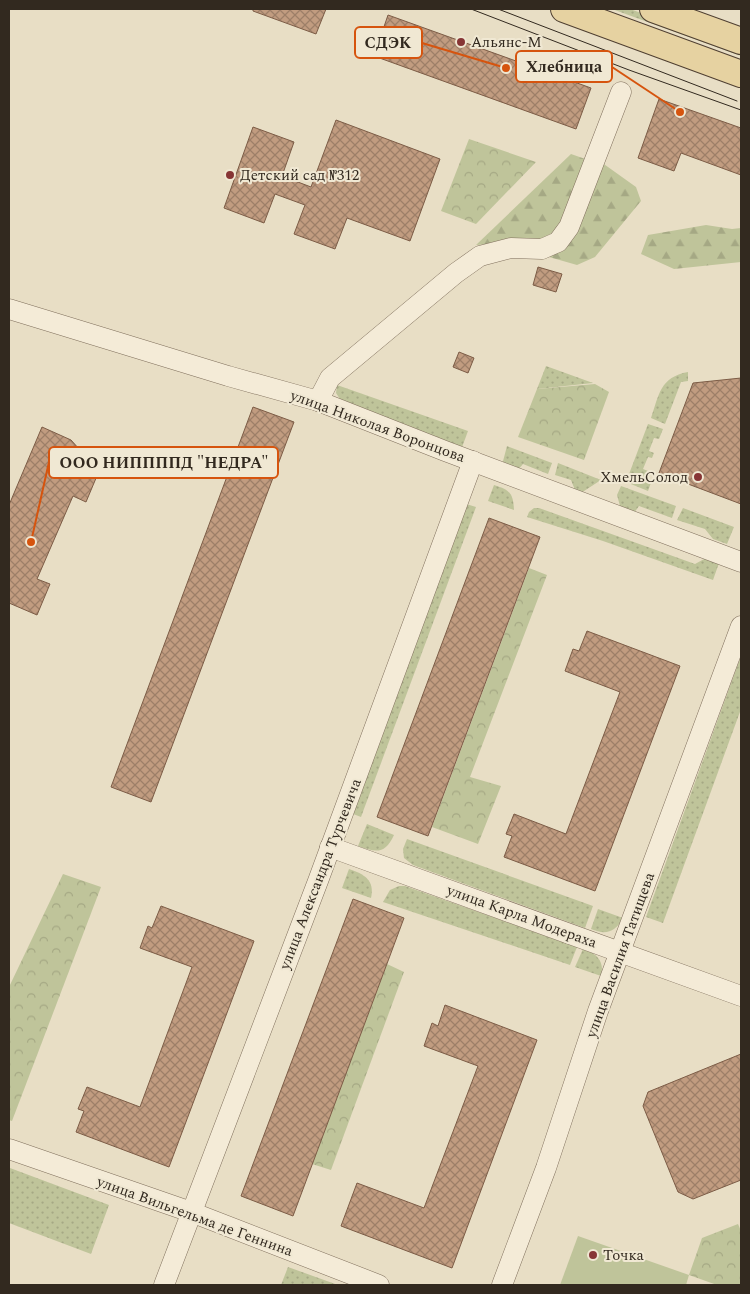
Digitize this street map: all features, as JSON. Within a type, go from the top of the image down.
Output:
[{"type":"main road","points":[[564,9],[741,74]]},
{"type":"main road","points":[[653,9],[741,41]]},
{"type":"street","points":[[318,401],[330,378],[456,273],[480,256],[511,248],[542,249],[558,242],[569,227],[621,92]]},
{"type":"street","name":"улица Николая Воронцова","points":[[9,309],[228,376],[318,401],[473,462],[741,562]]},
{"type":"street","name":"улица Александра Турчевича","points":[[164,1285],[473,462]]},
{"type":"street","name":"улица Василия Татищева","points":[[502,1285],[546,1168],[598,1012],[741,626]]},
{"type":"street","name":"улица Карла Модераха","points":[[330,847],[741,996]]},
{"type":"street","name":"улица Вильгельма де Геннина","points":[[9,1149],[191,1212],[380,1285]]},
{"type":"green space","points":[[612,9],[630,9],[741,49],[741,56]]},
{"type":"green space","points":[[469,139],[536,162],[476,224],[441,211]]},
{"type":"green space","points":[[571,154],[591,161],[563,228],[538,240],[476,245]]},
{"type":"green space","points":[[601,162],[636,187],[641,201],[595,257],[577,265],[542,255]]},
{"type":"green space","points":[[706,225],[732,229],[741,228],[741,262],[674,269],[641,254],[648,235]]},
{"type":"green space","points":[[546,366],[593,383],[537,389]]},
{"type":"green space","points":[[688,372],[688,381],[681,382],[665,424],[651,418],[662,388],[666,383],[679,374]]},
{"type":"green space","points":[[595,384],[609,392],[584,460],[518,437],[537,389]]},
{"type":"green space","points":[[337,385],[468,431],[461,450],[340,399],[336,393]]},
{"type":"green space","points":[[648,424],[663,429],[659,439],[654,438],[649,451],[654,453],[652,458],[648,457],[643,469],[648,471],[646,478],[652,480],[648,491],[626,482]]},
{"type":"green space","points":[[507,446],[552,463],[548,474],[523,464],[517,471],[502,465]]},
{"type":"green space","points":[[558,463],[601,480],[581,493],[575,490],[571,480],[555,475]]},
{"type":"green space","points":[[494,485],[510,493],[514,510],[488,501]]},
{"type":"green space","points":[[621,486],[676,506],[672,518],[639,506],[634,513],[620,506],[617,495]]},
{"type":"green space","points":[[463,503],[476,507],[361,817],[348,812]]},
{"type":"green space","points":[[534,508],[539,508],[695,564],[706,558],[719,563],[713,580],[603,541],[527,517]]},
{"type":"green space","points":[[683,508],[734,527],[727,544],[713,539],[705,529],[677,520]]},
{"type":"green space","points":[[529,568],[547,575],[470,777],[501,786],[478,844],[432,827]]},
{"type":"green space","points":[[741,656],[741,709],[663,923],[646,917]]},
{"type":"green space","points":[[367,824],[394,835],[384,849],[375,851],[358,846]]},
{"type":"green space","points":[[407,839],[593,906],[585,928],[413,865],[404,858],[403,849]]},
{"type":"green space","points":[[349,869],[364,876],[370,882],[371,898],[342,888]]},
{"type":"green space","points":[[63,874],[101,887],[12,1121],[9,1120],[9,987]]},
{"type":"green space","points":[[399,886],[405,886],[577,947],[570,965],[383,902],[390,890]]},
{"type":"green space","points":[[598,909],[623,918],[613,930],[605,932],[596,931],[591,929]]},
{"type":"green space","points":[[583,949],[598,958],[602,966],[601,976],[575,967]]},
{"type":"green space","points":[[387,964],[404,972],[331,1170],[312,1164]]},
{"type":"green space","points":[[10,1168],[109,1205],[91,1254],[9,1223]]},
{"type":"green space","points":[[738,1224],[741,1231],[741,1285],[717,1285],[689,1275],[702,1238]]},
{"type":"green space","name":"Точка","points":[[578,1236],[689,1275],[686,1285],[560,1285]]},
{"type":"green space","points":[[288,1267],[338,1285],[281,1285]]},
{"type":"building","points":[[253,9],[326,9],[316,34],[253,11]]},
{"type":"building","points":[[388,15],[591,88],[576,129],[374,56]]},
{"type":"building","points":[[659,99],[741,128],[741,175],[681,153],[674,171],[638,158]]},
{"type":"building","points":[[336,120],[440,159],[410,241],[347,218],[335,249],[294,234],[305,205],[275,194],[264,223],[224,208],[253,127],[294,142],[282,176],[311,187]]},
{"type":"building","points":[[538,267],[562,274],[556,292],[533,285]]},
{"type":"building","points":[[459,352],[474,358],[468,373],[453,367]]},
{"type":"building","points":[[741,378],[741,504],[659,473],[693,383]]},
{"type":"building","points":[[253,407],[294,422],[151,802],[111,787]]},
{"type":"building","points":[[42,427],[71,440],[80,450],[83,464],[99,471],[86,502],[73,496],[37,579],[50,584],[37,615],[9,603],[9,505]]},
{"type":"building","points":[[489,518],[540,537],[428,836],[377,817]]},
{"type":"building","points":[[587,631],[680,666],[595,891],[504,857],[512,836],[506,834],[514,814],[566,834],[620,692],[565,671],[573,649],[579,651]]},
{"type":"building","points":[[353,899],[404,918],[293,1216],[241,1196]]},
{"type":"building","points":[[161,906],[254,941],[169,1167],[76,1132],[84,1111],[78,1109],[87,1087],[140,1107],[192,967],[140,948],[148,926],[152,928]]},
{"type":"building","points":[[445,1005],[537,1040],[452,1268],[341,1226],[357,1183],[424,1208],[478,1066],[424,1046],[432,1023],[438,1026]]},
{"type":"building","points":[[741,1054],[741,1180],[693,1199],[678,1192],[643,1106],[648,1092]]},
{"type":"tram line","points":[[471,9],[629,70],[741,110]]},
{"type":"tram line","points":[[498,9],[737,101]]},
{"type":"place","name":"Альянс-М","points":[[461,42]]},
{"type":"place","name":"СДЭК","points":[[506,68]]},
{"type":"place","name":"Хлебница","points":[[680,112]]},
{"type":"place","name":"Детский сад №312","points":[[230,175]]},
{"type":"place","name":"ХмельСолод","points":[[698,477]]},
{"type":"place","name":"ООО НИППППД \"НЕДРА\"","points":[[31,542]]},
{"type":"place","name":"Точка","points":[[593,1255]]}]
